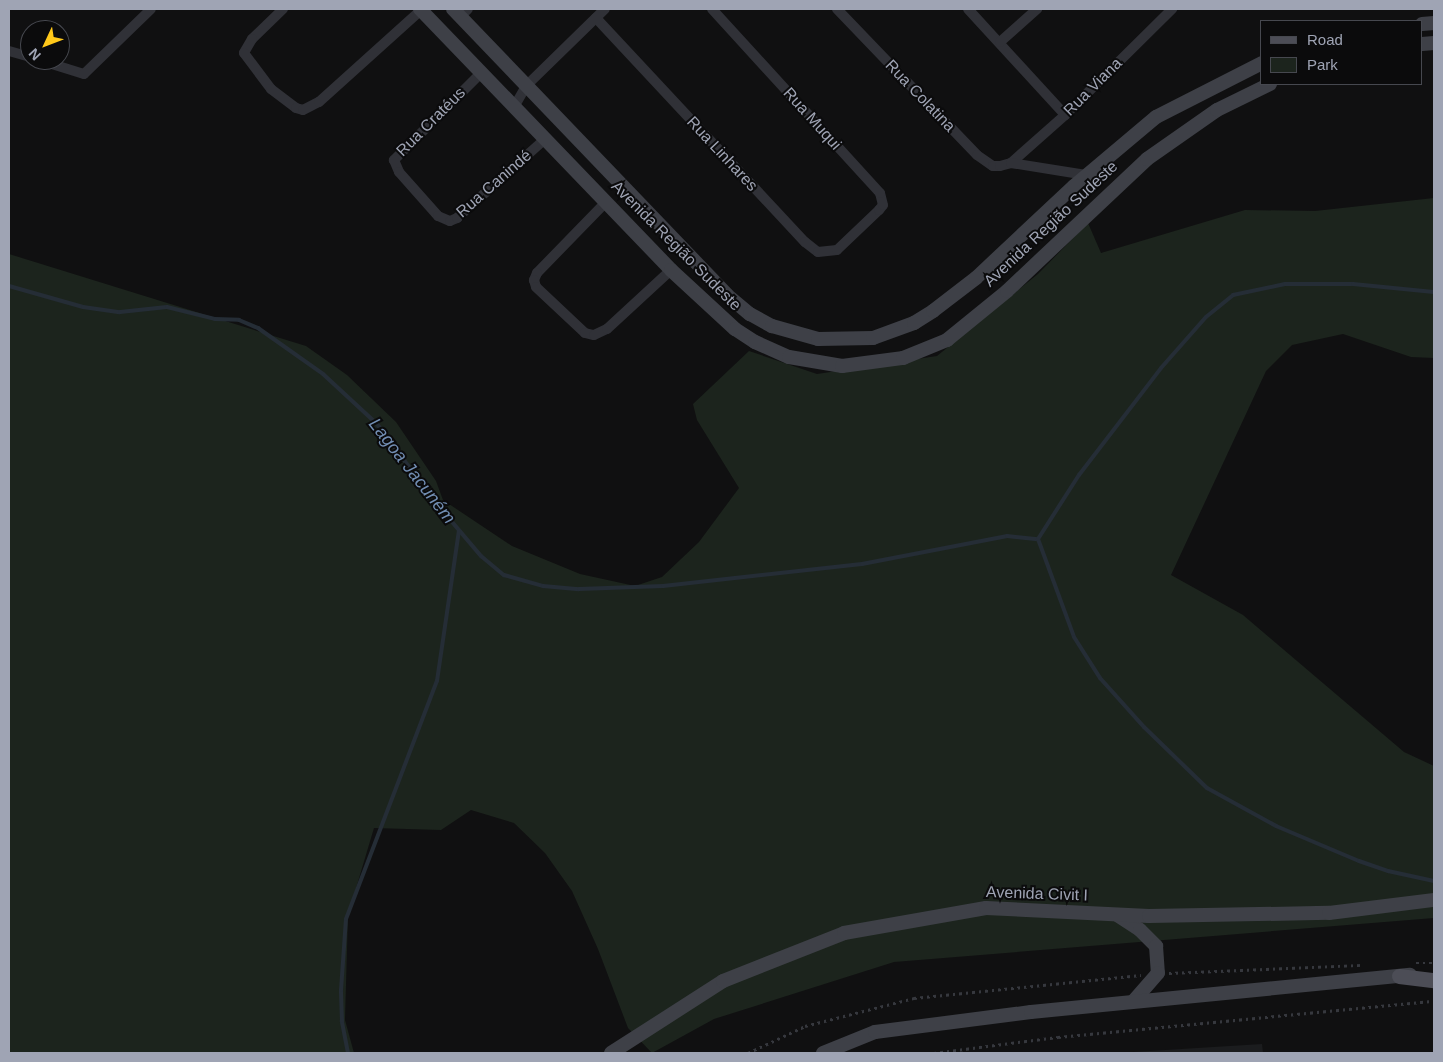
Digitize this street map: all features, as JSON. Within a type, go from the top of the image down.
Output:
[{"type":"main road","points":[[1399,976],[1434,980]]},
{"type":"street","points":[[70,70],[84,74],[151,9]]},
{"type":"street","points":[[283,9],[252,39],[244,53],[271,89],[296,108],[309,107],[420,9]]},
{"type":"street","name":"Avenida Região Sudeste","points":[[420,9],[480,74],[671,270],[735,329],[756,342],[789,357],[842,366],[903,358],[947,340],[970,324],[1127,177],[1179,134],[1268,85]]},
{"type":"street","points":[[514,108],[526,86],[605,9]]},
{"type":"street","name":"Rua Muqui","points":[[712,9],[880,193],[883,204],[859,232]]},
{"type":"street","name":"Rua Colatina","points":[[837,9],[977,155],[993,166],[1011,162],[1086,175]]},
{"type":"street","points":[[968,9],[1065,114]]},
{"type":"street","points":[[1000,42],[1037,9]]},
{"type":"street","name":"Rua Viana","points":[[1011,162],[1065,114],[1172,9]]},
{"type":"street","name":"Avenida Região Sudeste","points":[[460,11],[526,86],[634,201],[727,295],[750,314],[795,333],[849,341],[895,330],[933,311],[988,267],[1086,175],[1156,118],[1260,64]]},
{"type":"street","name":"Rua Linhares","points":[[596,18],[812,249],[831,253],[859,232]]},
{"type":"street","name":"Rua Cratéus","points":[[420,197],[399,172],[395,157],[480,74]]},
{"type":"street","name":"Rua Canindé","points":[[420,197],[443,219],[453,220],[544,140]]},
{"type":"street","points":[[618,215],[634,201]]},
{"type":"street","points":[[606,202],[535,276],[536,287],[585,333],[600,334],[671,270]]},
{"type":"street","name":"Avenida Civit I","points":[[611,1053],[723,981],[844,933],[986,908],[1117,914],[1329,913],[1434,900]]},
{"type":"street","points":[[1117,914],[1140,930],[1156,946],[1158,973],[1134,1001]]},
{"type":"street","points":[[823,1053],[875,1032],[1134,1001],[1434,973]]},
{"type":"path","points":[[1414,964],[1434,963]]},
{"type":"path","points":[[748,1053],[805,1026],[914,998],[1158,973],[1365,965]]},
{"type":"path","points":[[934,1053],[1058,1037],[1434,1001]]},
{"type":"shaded area","points":[[1262,1044],[1263,1053],[1117,1053]]},
{"type":"green space","points":[[1434,198],[1434,358],[1411,357],[1343,334],[1292,345],[1266,371],[1171,575],[1243,615],[1404,752],[1434,766],[1434,918],[894,962],[714,1019],[652,1053],[628,1028],[598,949],[572,891],[545,853],[514,823],[471,810],[441,830],[374,828],[348,915],[345,1020],[354,1053],[9,1053],[9,254],[306,346],[347,375],[396,422],[436,481],[443,500],[512,546],[580,574],[635,586],[662,577],[699,542],[739,488],[697,420],[693,404],[749,351],[817,374],[937,356],[1038,274],[1088,223],[1101,253],[1245,210],[1315,211]]},
{"type":"waterway","points":[[1038,539],[1079,475],[1161,368],[1206,317],[1233,295],[1285,284],[1353,284],[1434,292]]},
{"type":"waterway","points":[[9,286],[83,307],[120,312],[167,307],[215,319],[239,320],[258,328],[323,374],[377,424],[436,503],[481,556],[504,575],[543,586],[579,589],[663,586],[862,564],[1007,536],[1038,539]]},
{"type":"waterway","name":"Lagoa Jacuném","points":[[348,1053],[342,1021],[341,990],[346,919],[437,681],[459,531]]},
{"type":"waterway","points":[[1038,539],[1074,637],[1100,678],[1144,727],[1207,788],[1276,826],[1359,861],[1388,871],[1434,881]]}]
